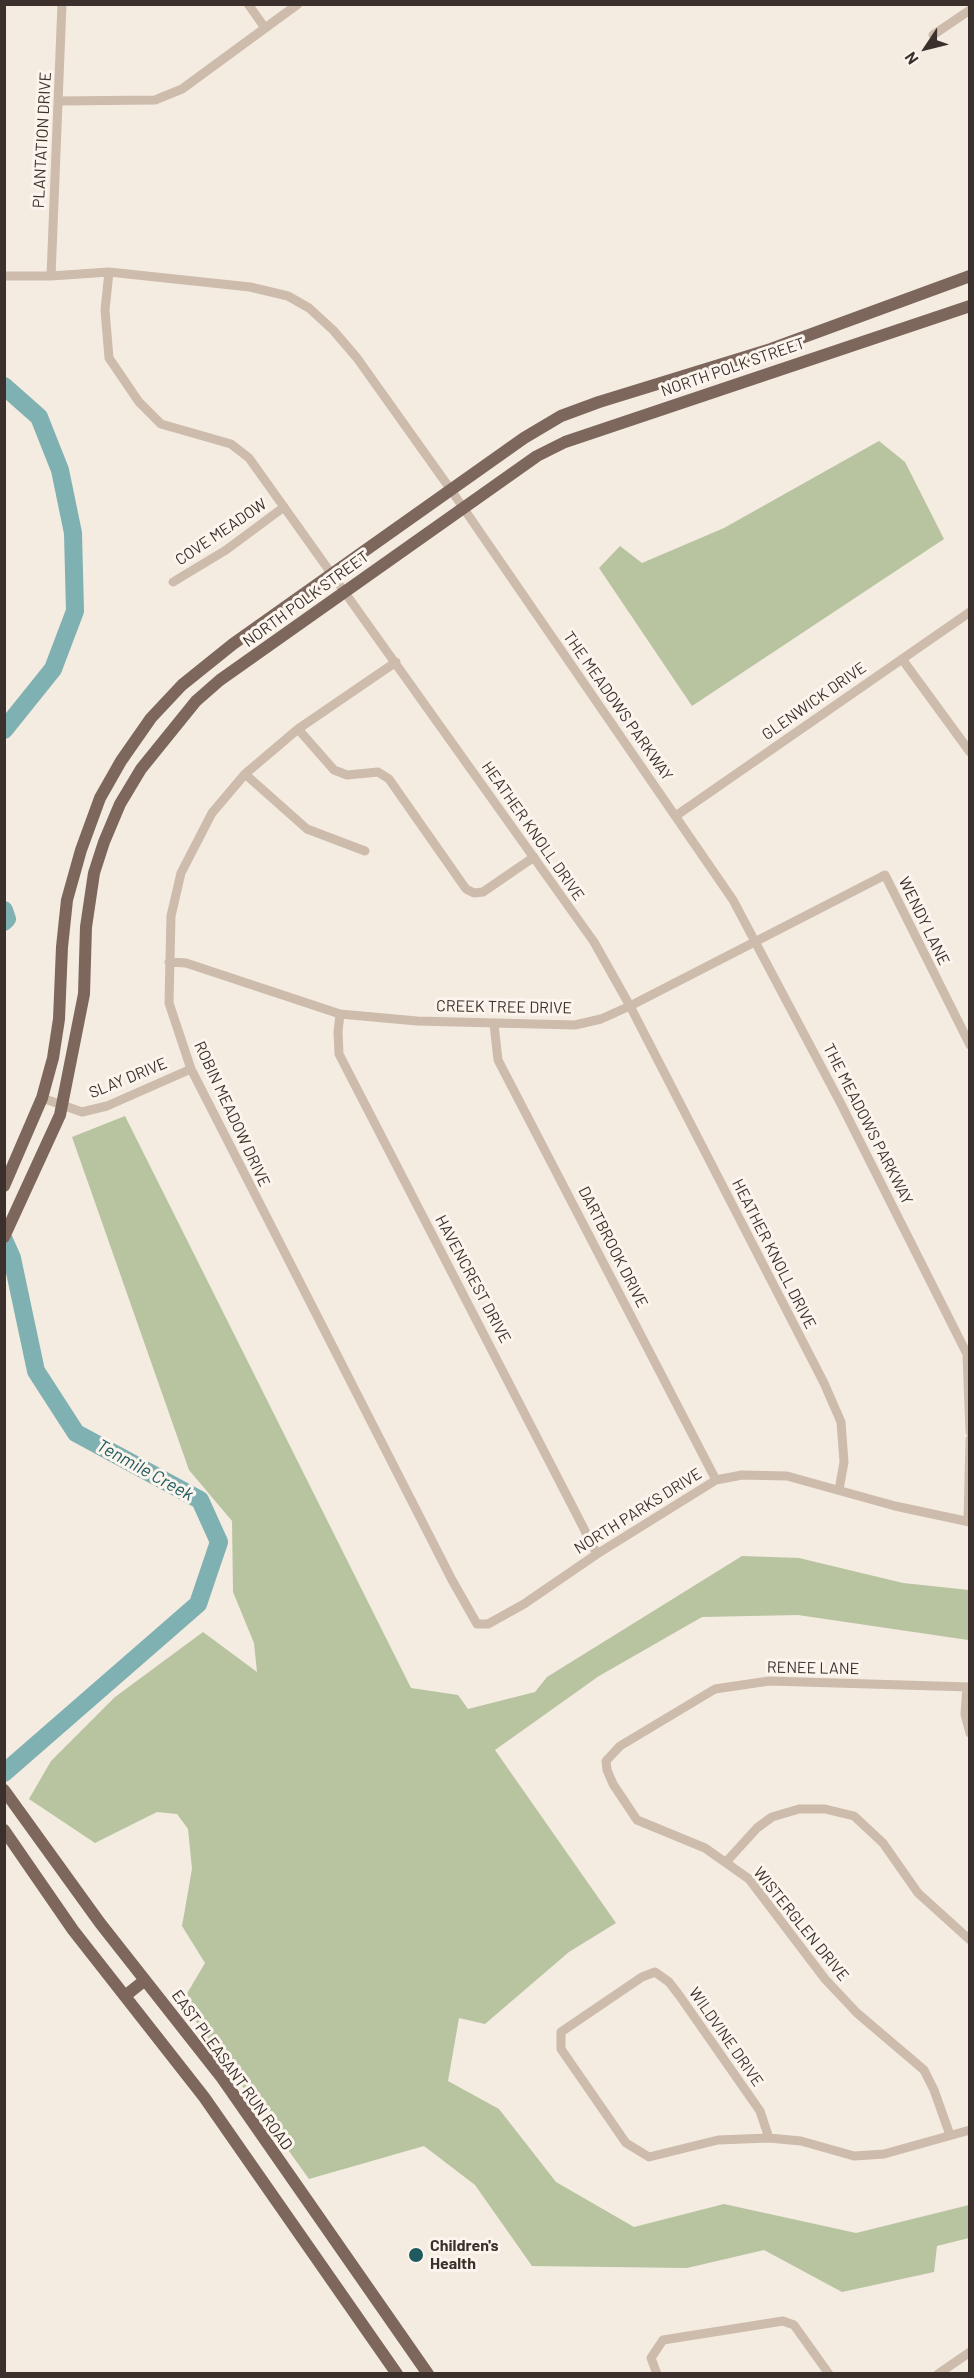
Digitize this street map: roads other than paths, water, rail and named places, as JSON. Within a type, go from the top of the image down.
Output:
[{"type":"main road","name":"NORTH POLK STREET","points":[[4,1186],[29,1133],[42,1098],[59,1019],[62,947],[67,900],[81,850],[100,798],[121,761],[151,718],[182,685],[233,644],[524,438],[561,416],[771,349],[969,276]]},
{"type":"main road","name":"NORTH POLK STREET","points":[[4,1236],[62,1105],[84,994],[86,927],[94,873],[120,804],[141,769],[196,701],[220,680],[537,456],[565,442],[969,306]]},
{"type":"main road","points":[[771,349],[779,369]]},
{"type":"main road","name":"EAST PLEASANT RUN ROAD","points":[[4,1790],[145,1980],[222,2078],[428,2373]]},
{"type":"main road","points":[[4,1830],[73,1930],[204,2097],[397,2373]]},
{"type":"main road","points":[[125,1996],[145,1980]]},
{"type":"main road","points":[[286,2214],[305,2200]]},
{"type":"street","name":"PLANTATION DRIVE","points":[[51,276],[62,4]]},
{"type":"street","points":[[248,4],[265,28]]},
{"type":"street","points":[[59,100],[155,100],[182,88],[298,4]]},
{"type":"street","points":[[933,35],[969,10]]},
{"type":"street","name":"THE MEADOWS PARKWAY","points":[[4,276],[109,272],[250,287],[288,296],[309,308],[333,330],[357,358],[677,815],[733,900],[968,1354],[969,1432]]},
{"type":"street","name":"HEATHER KNOLL DRIVE","points":[[109,272],[105,310],[109,358],[139,402],[161,424],[231,444],[249,458],[594,942],[630,1006],[828,1392],[841,1422],[844,1462],[839,1490]]},
{"type":"street","name":"COVE MEADOW","points":[[173,582],[226,550],[284,507]]},
{"type":"street","name":"GLENWICK DRIVE","points":[[677,815],[969,612]]},
{"type":"street","points":[[902,659],[969,752]]},
{"type":"street","name":"ROBIN MEADOW DRIVE","points":[[396,662],[298,729],[245,774],[212,813],[181,873],[171,916],[169,1003],[191,1069],[452,1581],[477,1624]]},
{"type":"street","points":[[298,729],[334,770],[347,775],[378,772],[389,779],[466,889],[474,893],[483,892],[534,857]]},
{"type":"street","points":[[245,774],[307,829],[365,851]]},
{"type":"street","name":"CREEK TREE DRIVE","points":[[169,962],[186,963],[340,1014],[390,1020],[575,1024],[601,1019],[630,1006],[885,875]]},
{"type":"street","name":"WENDY LANE","points":[[885,875],[969,1045]]},
{"type":"street","name":"HAVENCREST DRIVE","points":[[340,1014],[339,1054],[597,1554]]},
{"type":"street","name":"DARTBROOK DRIVE","points":[[494,1024],[498,1060],[716,1480]]},
{"type":"street","name":"SLAY DRIVE","points":[[42,1098],[82,1112],[107,1106],[191,1069]]},
{"type":"street","points":[[969,1439],[969,1522]]},
{"type":"street","name":"NORTH PARKS DRIVE","points":[[477,1624],[488,1624],[524,1604],[597,1554],[716,1480],[742,1475],[787,1476],[969,1522]]},
{"type":"street","name":"RENEE LANE","points":[[606,1761],[620,1746],[715,1689],[769,1681],[968,1687]]},
{"type":"street","points":[[968,1687],[965,1714],[969,1733]]},
{"type":"street","name":"WISTERGLEN DRIVE","points":[[606,1761],[610,1777],[637,1820],[674,1838],[705,1848],[727,1861],[749,1879],[825,1979],[857,2013],[924,2070],[934,2090],[950,2135]]},
{"type":"street","points":[[727,1861],[757,1828],[772,1817],[799,1809],[825,1809],[854,1816],[883,1843],[918,1893],[969,1940]]},
{"type":"street","name":"WILDVINE DRIVE","points":[[655,1972],[669,1982],[679,1995],[760,2111],[769,2138],[718,2140],[649,2157],[626,2143],[561,2049],[561,2032],[642,1977],[655,1972]]},
{"type":"street","points":[[769,2138],[801,2141],[854,2156],[884,2154],[969,2130]]},
{"type":"street","points":[[657,2373],[651,2358],[663,2340],[783,2321],[794,2325],[829,2373]]},
{"type":"street","points":[[938,2373],[969,2352]]},
{"type":"waterway","name":"Tenmile Creek","points":[[4,386],[39,417],[60,470],[73,533],[75,611],[53,669],[4,730]]},
{"type":"waterway","name":"Tenmile Creek","points":[[4,910],[7,919],[4,922]]},
{"type":"waterway","name":"Tenmile Creek","points":[[4,1240],[12,1258],[36,1371],[76,1433],[200,1500],[219,1542],[198,1604],[4,1773]]},
{"type":"place","name":"Children's Health","points":[[416,2255]]}]
